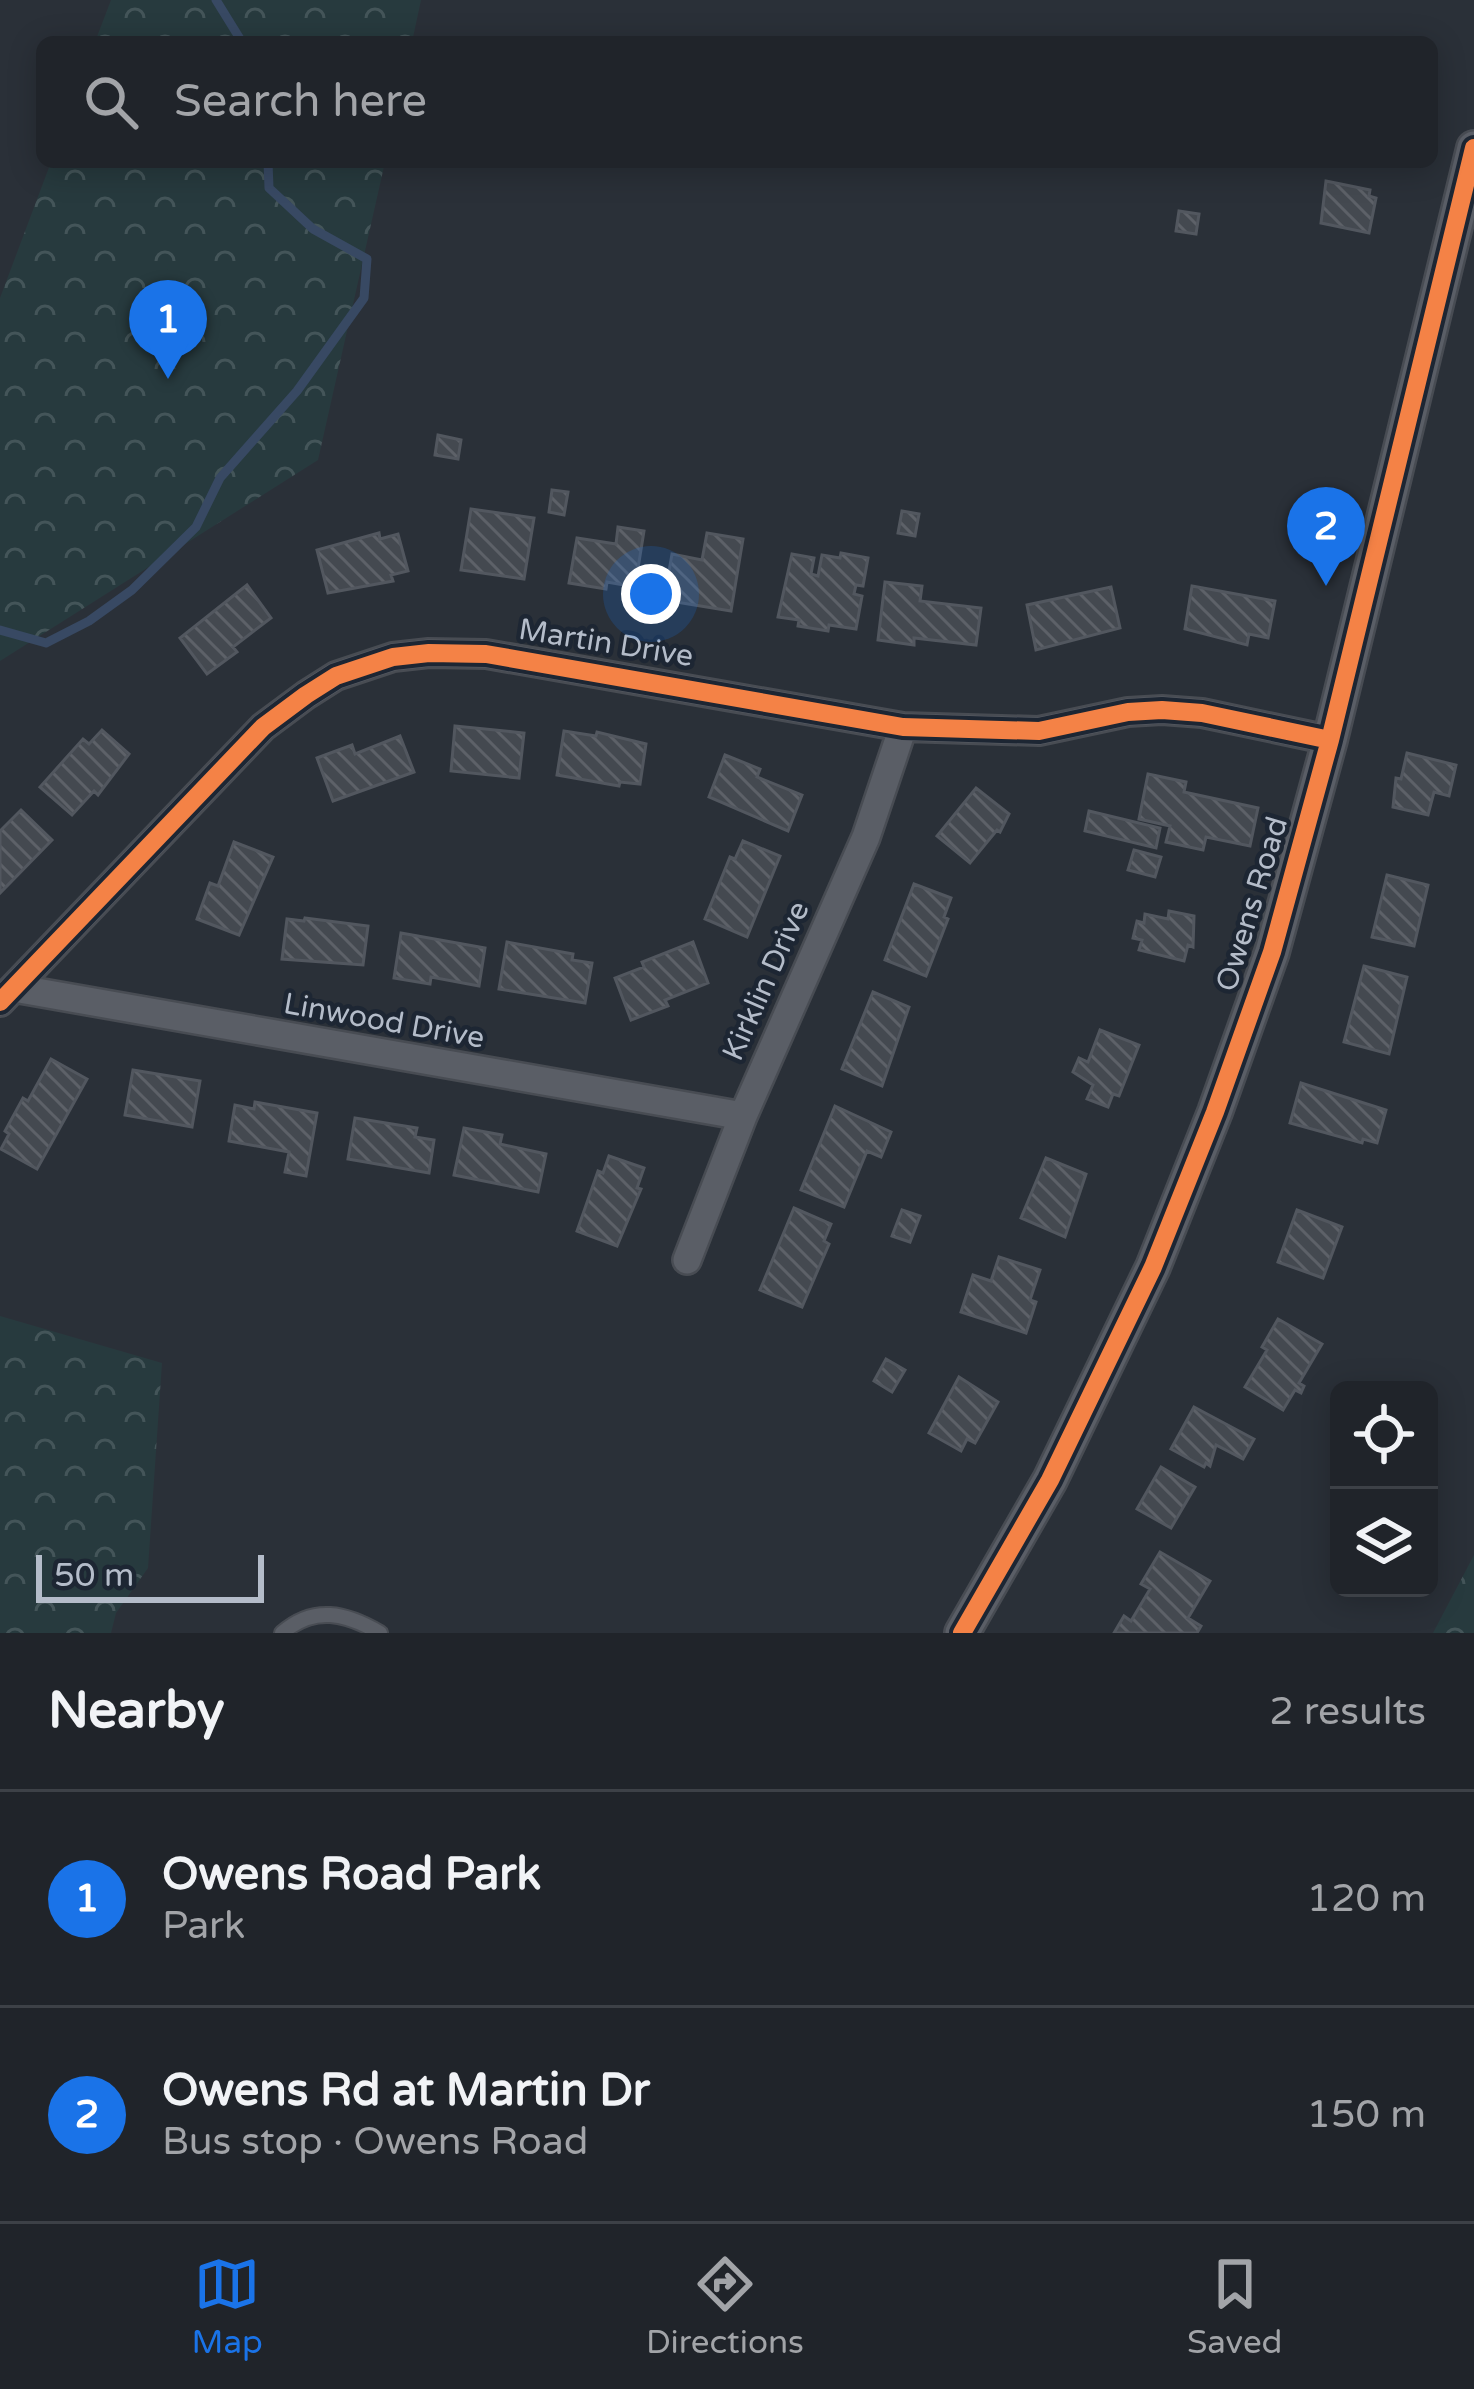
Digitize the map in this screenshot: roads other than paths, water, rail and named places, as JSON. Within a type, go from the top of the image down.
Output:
[{"type":"street","name":"Owens Road","points":[[962,1633],[1049,1480],[1153,1267],[1272,952],[1330,740],[1474,148]]},
{"type":"street","name":"Martin Drive","points":[[7,995],[263,728],[336,676],[393,657],[429,652],[486,654],[902,727],[1039,731],[1128,712],[1162,710],[1202,712],[1330,740]]},
{"type":"street","name":"Kirklin Drive","points":[[687,1260],[743,1116],[866,837],[902,727]]},
{"type":"street","name":"Linwood Drive","points":[[7,995],[743,1116]]},
{"type":"lane","points":[[282,1633],[317,1614],[332,1613],[380,1633]]},
{"type":"waterway","points":[[216,0],[238,36]]},
{"type":"waterway","points":[[0,630],[46,643],[89,621],[132,590],[196,527],[220,478],[297,391],[364,298],[367,259],[313,229],[269,188],[268,168]]},
{"type":"place","name":"Owens Road Park","points":[[168,379]]},
{"type":"place","name":"Owens Rd at Martin Dr","points":[[1326,586]]}]
